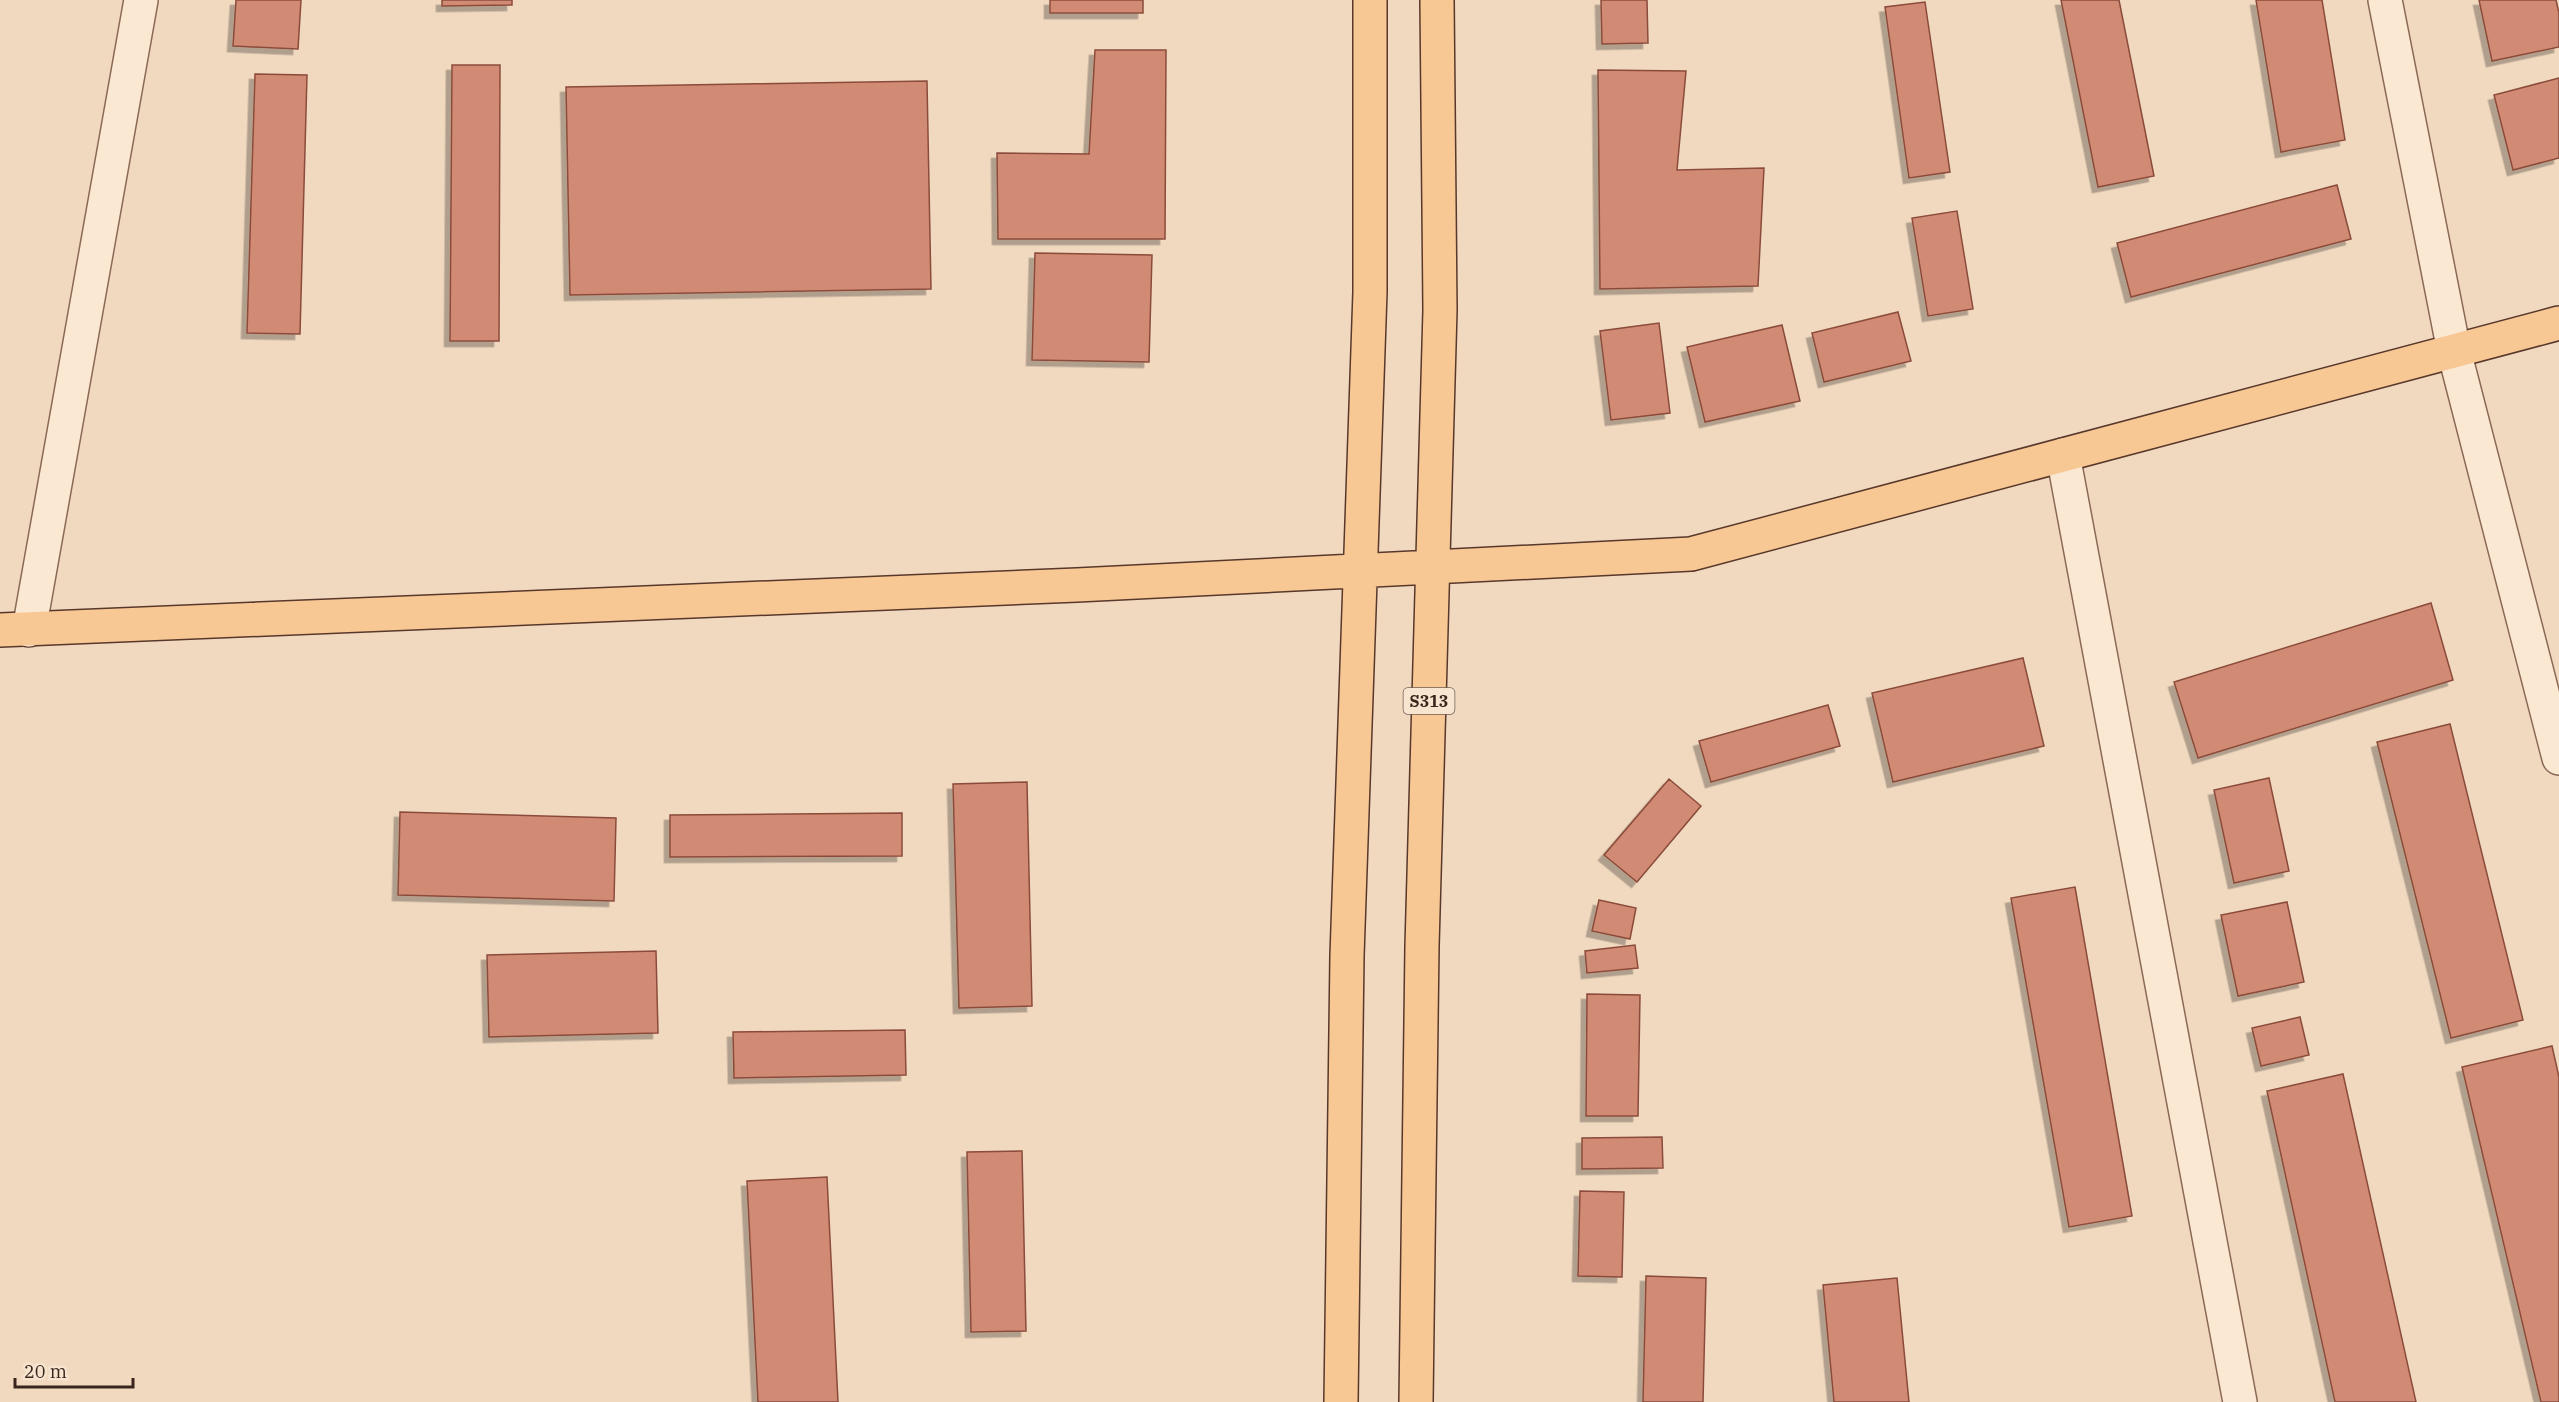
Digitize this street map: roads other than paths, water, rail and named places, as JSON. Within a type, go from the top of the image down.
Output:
[{"type":"main road","points":[[1341,1402],[1347,956],[1370,292],[1370,0]]},
{"type":"main road","name":"S313","points":[[1416,1402],[1422,957],[1440,310],[1437,0]]},
{"type":"main road","points":[[14,630],[1360,571],[1691,554],[2559,322]]},
{"type":"street","points":[[14,630],[141,0]]},
{"type":"street","points":[[2385,0],[2454,351],[2559,758]]},
{"type":"street","points":[[2064,455],[2240,1402]]}]
